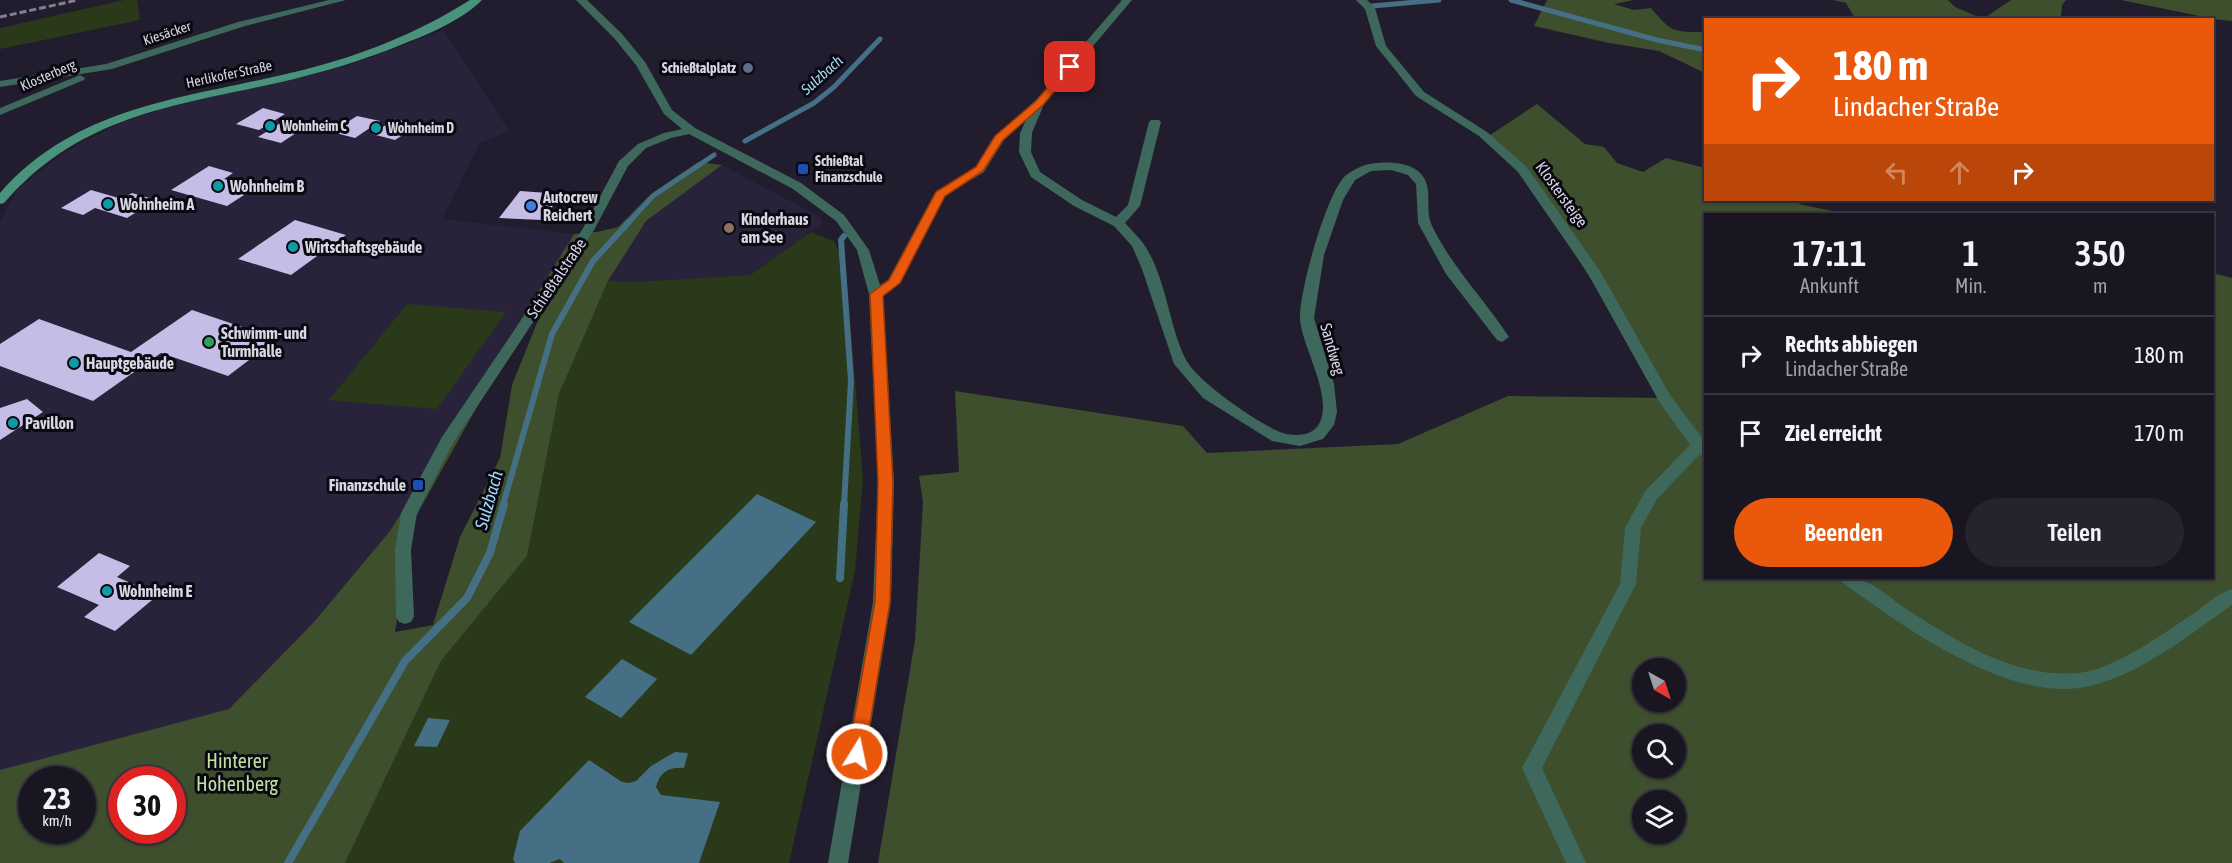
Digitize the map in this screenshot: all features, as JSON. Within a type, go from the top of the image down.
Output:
[{"type":"main road","name":"Herlikofer Straße","points":[[0,200],[32,166],[59,147],[93,130],[178,99],[276,79],[356,58],[431,28],[477,0]]},
{"type":"street","name":"Kiesäcker","points":[[0,84],[108,67],[242,24],[341,0]]},
{"type":"street","points":[[581,0],[618,36],[641,64],[668,112],[691,130],[797,186],[840,218],[863,250],[876,294],[886,483],[882,602],[838,863]]},
{"type":"street","points":[[876,294],[894,283],[940,194],[980,169],[999,138],[1039,103],[1126,0]]},
{"type":"street","name":"Klostersteige","points":[[1360,0],[1370,8],[1381,46],[1420,94],[1483,134],[1522,168],[1593,271],[1665,399],[1702,449]]},
{"type":"street","name":"Klosterberg","points":[[0,112],[108,67]]},
{"type":"street","name":"Sandweg","points":[[1039,103],[1026,133],[1025,142],[1025,152],[1035,174],[1078,203],[1118,223],[1138,245],[1149,269],[1179,361],[1208,394],[1277,437],[1300,441],[1318,435],[1327,425],[1330,412],[1327,384],[1307,318],[1318,255],[1337,200],[1350,178],[1368,168],[1392,166],[1412,172],[1422,184],[1424,223],[1450,271],[1502,337]]},
{"type":"street","points":[[1118,223],[1134,206],[1155,122]]},
{"type":"street","name":"Schießtalstraße","points":[[405,617],[403,550],[410,513],[447,441],[588,230],[623,164],[642,146],[668,135],[691,130]]},
{"type":"street","points":[[1576,863],[1532,768],[1628,584],[1633,528],[1651,495],[1702,449]]},
{"type":"street","points":[[1850,579],[1918,628],[2008,670],[2051,682],[2083,680],[2111,671],[2172,638],[2232,596]]},
{"type":"shaded area","points":[[443,30],[509,131],[479,144],[442,219],[574,234],[390,531],[313,623],[229,709],[0,770],[0,221],[18,189],[57,158],[82,142],[123,122],[173,105],[351,65]]},
{"type":"shaded area","name":"Kinderhaus am See","points":[[722,165],[820,217],[823,223],[750,275],[635,282],[608,281],[646,221]]},
{"type":"green space","points":[[124,0],[137,0],[140,20],[0,49],[0,28]]},
{"type":"green space","points":[[1547,0],[1634,0],[1614,4],[1634,10],[1651,8],[1669,27],[1686,32],[1704,32],[1704,73],[1659,51],[1609,43],[1534,26]]},
{"type":"green space","points":[[1833,0],[1948,0],[1955,7],[1981,18],[1855,18],[1846,3]]},
{"type":"green space","points":[[2011,0],[2066,0],[2062,5],[2061,16],[2054,18],[1984,18]]},
{"type":"green space","points":[[2121,0],[2232,0],[2232,21]]},
{"type":"green space","points":[[1537,104],[1585,144],[1604,147],[1617,163],[1643,172],[1666,158],[1704,168],[1704,201],[1793,201],[1842,213],[1704,213],[1704,579],[2214,579],[2214,273],[2232,278],[2232,863],[878,863],[915,640],[923,502],[919,476],[959,472],[955,391],[1183,426],[1207,453],[1398,444],[1508,396],[1665,398],[1522,169],[1487,137]]},
{"type":"green space","name":"Hinterer Hohenberg","points":[[698,162],[722,165],[646,221],[608,281],[559,394],[527,556],[441,661],[345,863],[0,863],[0,770],[229,709],[313,623],[390,531],[574,234],[618,227],[652,193]],"holes":[[[545,303],[512,385],[500,458],[460,537],[433,625],[395,632],[414,520],[499,367]]]},
{"type":"green space","points":[[811,232],[834,241],[846,269],[863,479],[855,571],[789,863],[345,863],[441,661],[527,556],[559,394],[608,281],[635,282],[750,275]]},
{"type":"green space","points":[[407,304],[506,312],[437,409],[329,400]]},
{"type":"water","points":[[757,494],[816,522],[691,655],[629,622]]},
{"type":"water","points":[[622,659],[657,679],[621,718],[585,697]]},
{"type":"water","points":[[428,718],[450,720],[437,747],[414,746]]},
{"type":"water","points":[[675,752],[688,753],[684,768],[670,769],[660,777],[656,787],[661,795],[720,802],[699,863],[564,863],[560,859],[549,863],[515,863],[513,859],[520,831],[589,760],[622,782],[629,783],[636,781],[651,766]]},
{"type":"building","points":[[263,108],[285,114],[259,130],[236,124]]},
{"type":"building","points":[[357,116],[380,121],[355,138],[332,132]]},
{"type":"building","points":[[395,119],[418,125],[395,140],[372,134]]},
{"type":"building","points":[[282,122],[305,127],[281,143],[258,137]]},
{"type":"building","name":"Wohnheim B","points":[[209,166],[233,173],[224,179],[255,188],[227,206],[171,190]]},
{"type":"building","name":"Wohnheim A","points":[[91,190],[122,199],[132,193],[156,200],[127,218],[95,208],[83,215],[61,208]]},
{"type":"building","name":"Autocrew Reichert","points":[[520,191],[562,194],[542,220],[499,218]]},
{"type":"building","name":"Wirtschaftsgebäude","points":[[295,220],[346,235],[291,275],[238,259]]},
{"type":"building","points":[[192,310],[277,339],[228,376],[161,353],[93,401],[0,366],[0,344],[39,319],[131,352]]},
{"type":"building","name":"Pavillon","points":[[27,399],[43,412],[0,440],[0,408]]},
{"type":"building","name":"Wohnheim E","points":[[99,553],[130,566],[117,577],[158,595],[115,631],[84,617],[99,605],[57,587]]},
{"type":"waterway","points":[[1372,6],[1439,0]]},
{"type":"waterway","points":[[1511,0],[1657,40],[1704,50]]},
{"type":"waterway","name":"Sulzbach","points":[[745,141],[814,103],[834,87],[880,39]]},
{"type":"waterway","name":"Sulzbach","points":[[628,223],[653,196],[714,155]]},
{"type":"waterway","name":"Sulzbach","points":[[503,505],[552,334],[593,261],[629,222]]},
{"type":"waterway","points":[[844,236],[841,240],[851,381],[844,505]]},
{"type":"waterway","name":"Sulzbach","points":[[288,863],[405,661],[467,598],[490,553],[504,504]]},
{"type":"waterway","points":[[840,578],[844,504]]},
{"type":"railway","points":[[0,17],[78,0]]},
{"type":"place","name":"Schießtalplatz","points":[[748,68]]},
{"type":"place","name":"Wohnheim C","points":[[270,126]]},
{"type":"place","name":"Wohnheim D","points":[[376,128]]},
{"type":"place","name":"Schießtal Finanzschule","points":[[803,169]]},
{"type":"place","name":"Wohnheim B","points":[[218,186]]},
{"type":"place","name":"Wohnheim A","points":[[108,204]]},
{"type":"place","name":"Autocrew Reichert","points":[[531,206]]},
{"type":"place","name":"Kinderhaus am See","points":[[729,228]]},
{"type":"place","name":"Wirtschaftsgebäude","points":[[293,247]]},
{"type":"place","name":"Schwimm- und Turmhalle","points":[[209,342]]},
{"type":"place","name":"Hauptgebäude","points":[[74,363]]},
{"type":"place","name":"Pavillon","points":[[13,423]]},
{"type":"place","name":"Finanzschule","points":[[418,485]]},
{"type":"place","name":"Wohnheim E","points":[[107,591]]},
{"type":"route","points":[[857,754],[882,602],[886,483],[876,294],[894,283],[940,194],[980,169],[999,138],[1039,103],[1070,67]]}]
